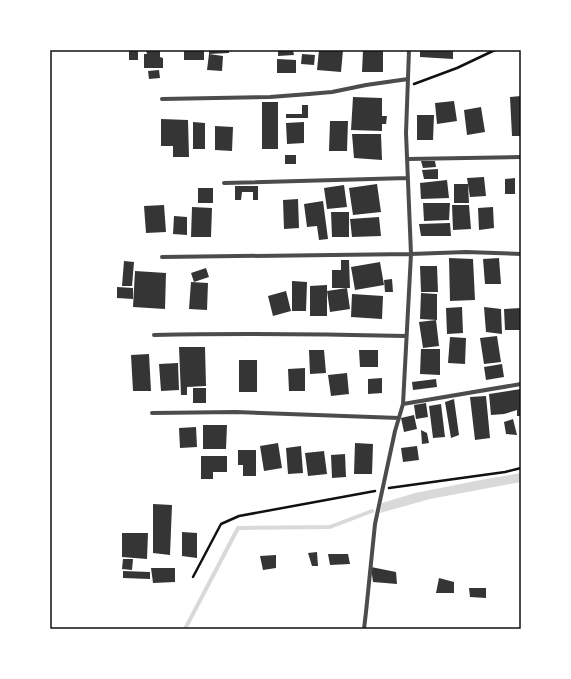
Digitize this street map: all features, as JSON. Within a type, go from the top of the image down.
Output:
[{"type":"street","points":[[364,629],[375,524],[403,404],[411,254],[406,133],[409,50]]},
{"type":"street","points":[[162,99],[270,97],[309,94],[332,92],[408,79]]},
{"type":"street","points":[[408,159],[521,157]]},
{"type":"street","points":[[224,183],[408,178]]},
{"type":"street","points":[[162,257],[466,252],[521,254]]},
{"type":"street","points":[[154,335],[295,333],[406,336]]},
{"type":"street","points":[[403,404],[521,384]]},
{"type":"street","points":[[152,414],[236,412],[399,418]]},
{"type":"path","points":[[408,87],[457,68],[495,50]]},
{"type":"path","points":[[193,578],[222,524],[239,516],[382,489],[504,472],[521,468]]},
{"type":"shaded area","points":[[521,473],[521,482],[430,499],[380,513],[382,503],[415,493]]},
{"type":"building","points":[[129,50],[138,50],[138,60],[129,60]]},
{"type":"building","points":[[146,50],[160,50],[160,57],[163,58],[163,68],[144,68],[144,54],[147,54]]},
{"type":"building","points":[[184,50],[204,50],[204,60],[184,60]]},
{"type":"building","points":[[209,50],[229,50],[229,53],[209,54]]},
{"type":"building","points":[[278,50],[293,50],[294,55],[278,56]]},
{"type":"building","points":[[319,50],[343,50],[341,72],[317,70]]},
{"type":"building","points":[[363,50],[383,50],[383,72],[362,72]]},
{"type":"building","points":[[420,50],[453,50],[453,59],[420,57]]},
{"type":"building","points":[[209,54],[223,56],[222,71],[207,70]]},
{"type":"building","points":[[302,54],[315,55],[314,65],[301,64]]},
{"type":"building","points":[[277,59],[296,60],[296,73],[277,73]]},
{"type":"building","points":[[159,70],[160,78],[149,79],[148,71]]},
{"type":"building","points":[[521,96],[521,136],[512,136],[510,97]]},
{"type":"building","points":[[353,97],[382,98],[382,116],[387,116],[386,124],[382,124],[382,131],[351,130]]},
{"type":"building","points":[[454,101],[457,121],[437,124],[435,103]]},
{"type":"building","points":[[262,102],[278,102],[278,149],[262,149]]},
{"type":"building","points":[[302,105],[308,105],[308,118],[286,118],[286,114],[302,114]]},
{"type":"building","points":[[481,107],[485,132],[467,135],[464,110]]},
{"type":"building","points":[[417,115],[434,115],[433,140],[417,140]]},
{"type":"building","points":[[161,119],[188,120],[189,157],[173,157],[173,146],[161,146]]},
{"type":"building","points":[[330,121],[348,121],[347,151],[329,151]]},
{"type":"building","points":[[193,122],[205,123],[205,149],[193,149]]},
{"type":"building","points":[[304,122],[304,143],[287,144],[286,123]]},
{"type":"building","points":[[215,126],[233,127],[232,151],[215,150]]},
{"type":"building","points":[[352,134],[381,134],[382,160],[354,158]]},
{"type":"building","points":[[285,155],[296,155],[296,164],[285,164]]},
{"type":"building","points":[[421,161],[435,161],[436,167],[423,168]]},
{"type":"building","points":[[438,169],[438,179],[424,179],[422,170]]},
{"type":"building","points":[[484,177],[486,196],[470,197],[467,178]]},
{"type":"building","points":[[515,178],[515,194],[505,194],[505,179]]},
{"type":"building","points":[[447,180],[449,198],[421,199],[420,183]]},
{"type":"building","points":[[377,184],[381,212],[353,215],[349,188]]},
{"type":"building","points":[[454,184],[468,184],[469,203],[454,203]]},
{"type":"building","points":[[344,185],[347,207],[327,209],[324,188]]},
{"type":"building","points":[[235,186],[258,186],[258,200],[253,200],[253,192],[242,192],[241,200],[235,200]]},
{"type":"building","points":[[198,188],[213,188],[213,203],[198,203]]},
{"type":"building","points":[[298,199],[299,228],[284,229],[283,200]]},
{"type":"building","points":[[323,201],[328,239],[319,240],[317,226],[307,227],[304,204]]},
{"type":"building","points":[[423,203],[450,203],[449,220],[424,221]]},
{"type":"building","points":[[164,205],[166,232],[146,233],[144,206]]},
{"type":"building","points":[[452,205],[469,205],[471,229],[453,230]]},
{"type":"building","points":[[192,207],[212,208],[211,237],[191,237]]},
{"type":"building","points":[[493,207],[494,228],[479,230],[478,208]]},
{"type":"building","points":[[331,212],[349,212],[349,237],[332,237]]},
{"type":"building","points":[[174,216],[187,217],[187,235],[173,234]]},
{"type":"building","points":[[379,217],[381,236],[352,237],[350,219]]},
{"type":"building","points":[[450,223],[451,236],[421,236],[419,224]]},
{"type":"building","points":[[449,258],[473,259],[475,300],[450,301]]},
{"type":"building","points":[[499,258],[501,284],[485,284],[483,259]]},
{"type":"building","points":[[341,260],[349,260],[350,288],[332,288],[332,270],[341,270]]},
{"type":"building","points":[[124,261],[134,262],[132,286],[122,286]]},
{"type":"building","points":[[380,262],[384,285],[355,290],[351,267]]},
{"type":"building","points":[[420,266],[437,266],[438,292],[421,292]]},
{"type":"building","points":[[206,268],[209,277],[194,282],[191,273]]},
{"type":"building","points":[[135,271],[166,273],[165,309],[133,307]]},
{"type":"building","points":[[392,279],[393,292],[385,292],[384,280]]},
{"type":"building","points":[[292,281],[307,282],[306,311],[292,311]]},
{"type":"building","points":[[191,282],[208,283],[207,310],[189,309]]},
{"type":"building","points":[[327,285],[327,316],[310,316],[310,286]]},
{"type":"building","points":[[117,287],[133,288],[133,299],[117,298]]},
{"type":"building","points":[[347,288],[350,309],[330,312],[327,291]]},
{"type":"building","points":[[286,291],[291,311],[273,316],[268,296]]},
{"type":"building","points":[[421,293],[437,294],[437,320],[420,319]]},
{"type":"building","points":[[352,294],[383,296],[382,319],[351,317]]},
{"type":"building","points":[[462,307],[463,333],[447,334],[446,308]]},
{"type":"building","points":[[484,307],[501,309],[502,334],[486,332]]},
{"type":"building","points":[[521,308],[521,330],[505,330],[504,309]]},
{"type":"building","points":[[436,320],[439,346],[423,348],[419,322]]},
{"type":"building","points":[[497,336],[501,362],[484,364],[480,338]]},
{"type":"building","points":[[450,337],[466,338],[465,364],[448,363]]},
{"type":"building","points":[[179,347],[205,347],[206,386],[187,387],[187,395],[181,395]]},
{"type":"building","points":[[421,349],[440,349],[440,375],[420,374]]},
{"type":"building","points":[[309,350],[324,350],[326,373],[310,374]]},
{"type":"building","points":[[359,350],[378,350],[378,367],[360,367]]},
{"type":"building","points":[[149,354],[151,391],[133,391],[131,355]]},
{"type":"building","points":[[239,360],[257,360],[257,392],[239,392]]},
{"type":"building","points":[[178,363],[179,390],[161,391],[159,364]]},
{"type":"building","points":[[502,364],[504,377],[486,380],[484,367]]},
{"type":"building","points":[[305,368],[305,391],[289,391],[288,369]]},
{"type":"building","points":[[347,373],[349,394],[331,396],[328,375]]},
{"type":"building","points":[[382,378],[382,393],[368,394],[368,379]]},
{"type":"building","points":[[436,379],[437,387],[413,390],[412,382]]},
{"type":"building","points":[[193,388],[206,388],[206,403],[193,403]]},
{"type":"building","points":[[521,389],[521,416],[517,416],[517,410],[504,414],[491,415],[489,394]]},
{"type":"building","points":[[486,396],[490,438],[475,440],[470,397]]},
{"type":"building","points":[[454,399],[459,435],[451,438],[445,402]]},
{"type":"building","points":[[426,403],[428,417],[416,419],[414,405]]},
{"type":"building","points":[[441,404],[445,437],[433,438],[429,406]]},
{"type":"building","points":[[414,415],[417,429],[404,432],[401,418]]},
{"type":"building","points":[[513,419],[517,435],[506,434],[504,422]]},
{"type":"building","points":[[203,425],[227,425],[226,449],[203,449]]},
{"type":"building","points":[[196,427],[197,447],[180,448],[179,428]]},
{"type":"building","points":[[421,430],[427,433],[429,443],[422,444]]},
{"type":"building","points":[[278,443],[282,468],[264,471],[260,446]]},
{"type":"building","points":[[355,443],[373,444],[372,474],[354,474]]},
{"type":"building","points":[[301,446],[303,473],[288,474],[286,448]]},
{"type":"building","points":[[417,446],[419,460],[403,462],[401,448]]},
{"type":"building","points":[[238,450],[256,450],[256,476],[243,476],[243,465],[238,465]]},
{"type":"building","points":[[324,451],[327,474],[308,476],[305,453]]},
{"type":"building","points":[[345,454],[346,477],[332,478],[331,455]]},
{"type":"building","points":[[201,456],[227,456],[227,472],[213,472],[213,479],[201,479]]},
{"type":"building","points":[[153,504],[172,505],[170,555],[153,553]]},
{"type":"building","points":[[182,532],[197,533],[197,558],[182,556]]},
{"type":"building","points":[[122,533],[148,533],[147,559],[122,557]]},
{"type":"building","points":[[317,552],[318,566],[312,566],[308,553]]},
{"type":"building","points":[[328,554],[348,554],[350,564],[330,565]]},
{"type":"building","points":[[276,555],[276,568],[263,570],[260,556]]},
{"type":"building","points":[[123,559],[133,559],[132,570],[122,569]]},
{"type":"building","points":[[371,567],[396,572],[397,584],[373,582]]},
{"type":"building","points":[[151,568],[175,568],[175,582],[153,583]]},
{"type":"building","points":[[123,571],[150,572],[150,579],[123,578]]},
{"type":"building","points":[[439,578],[454,582],[454,593],[436,593]]},
{"type":"building","points":[[469,588],[486,588],[486,598],[470,597]]},
{"type":"waterway","points":[[185,629],[238,528],[330,527],[372,511]]}]
